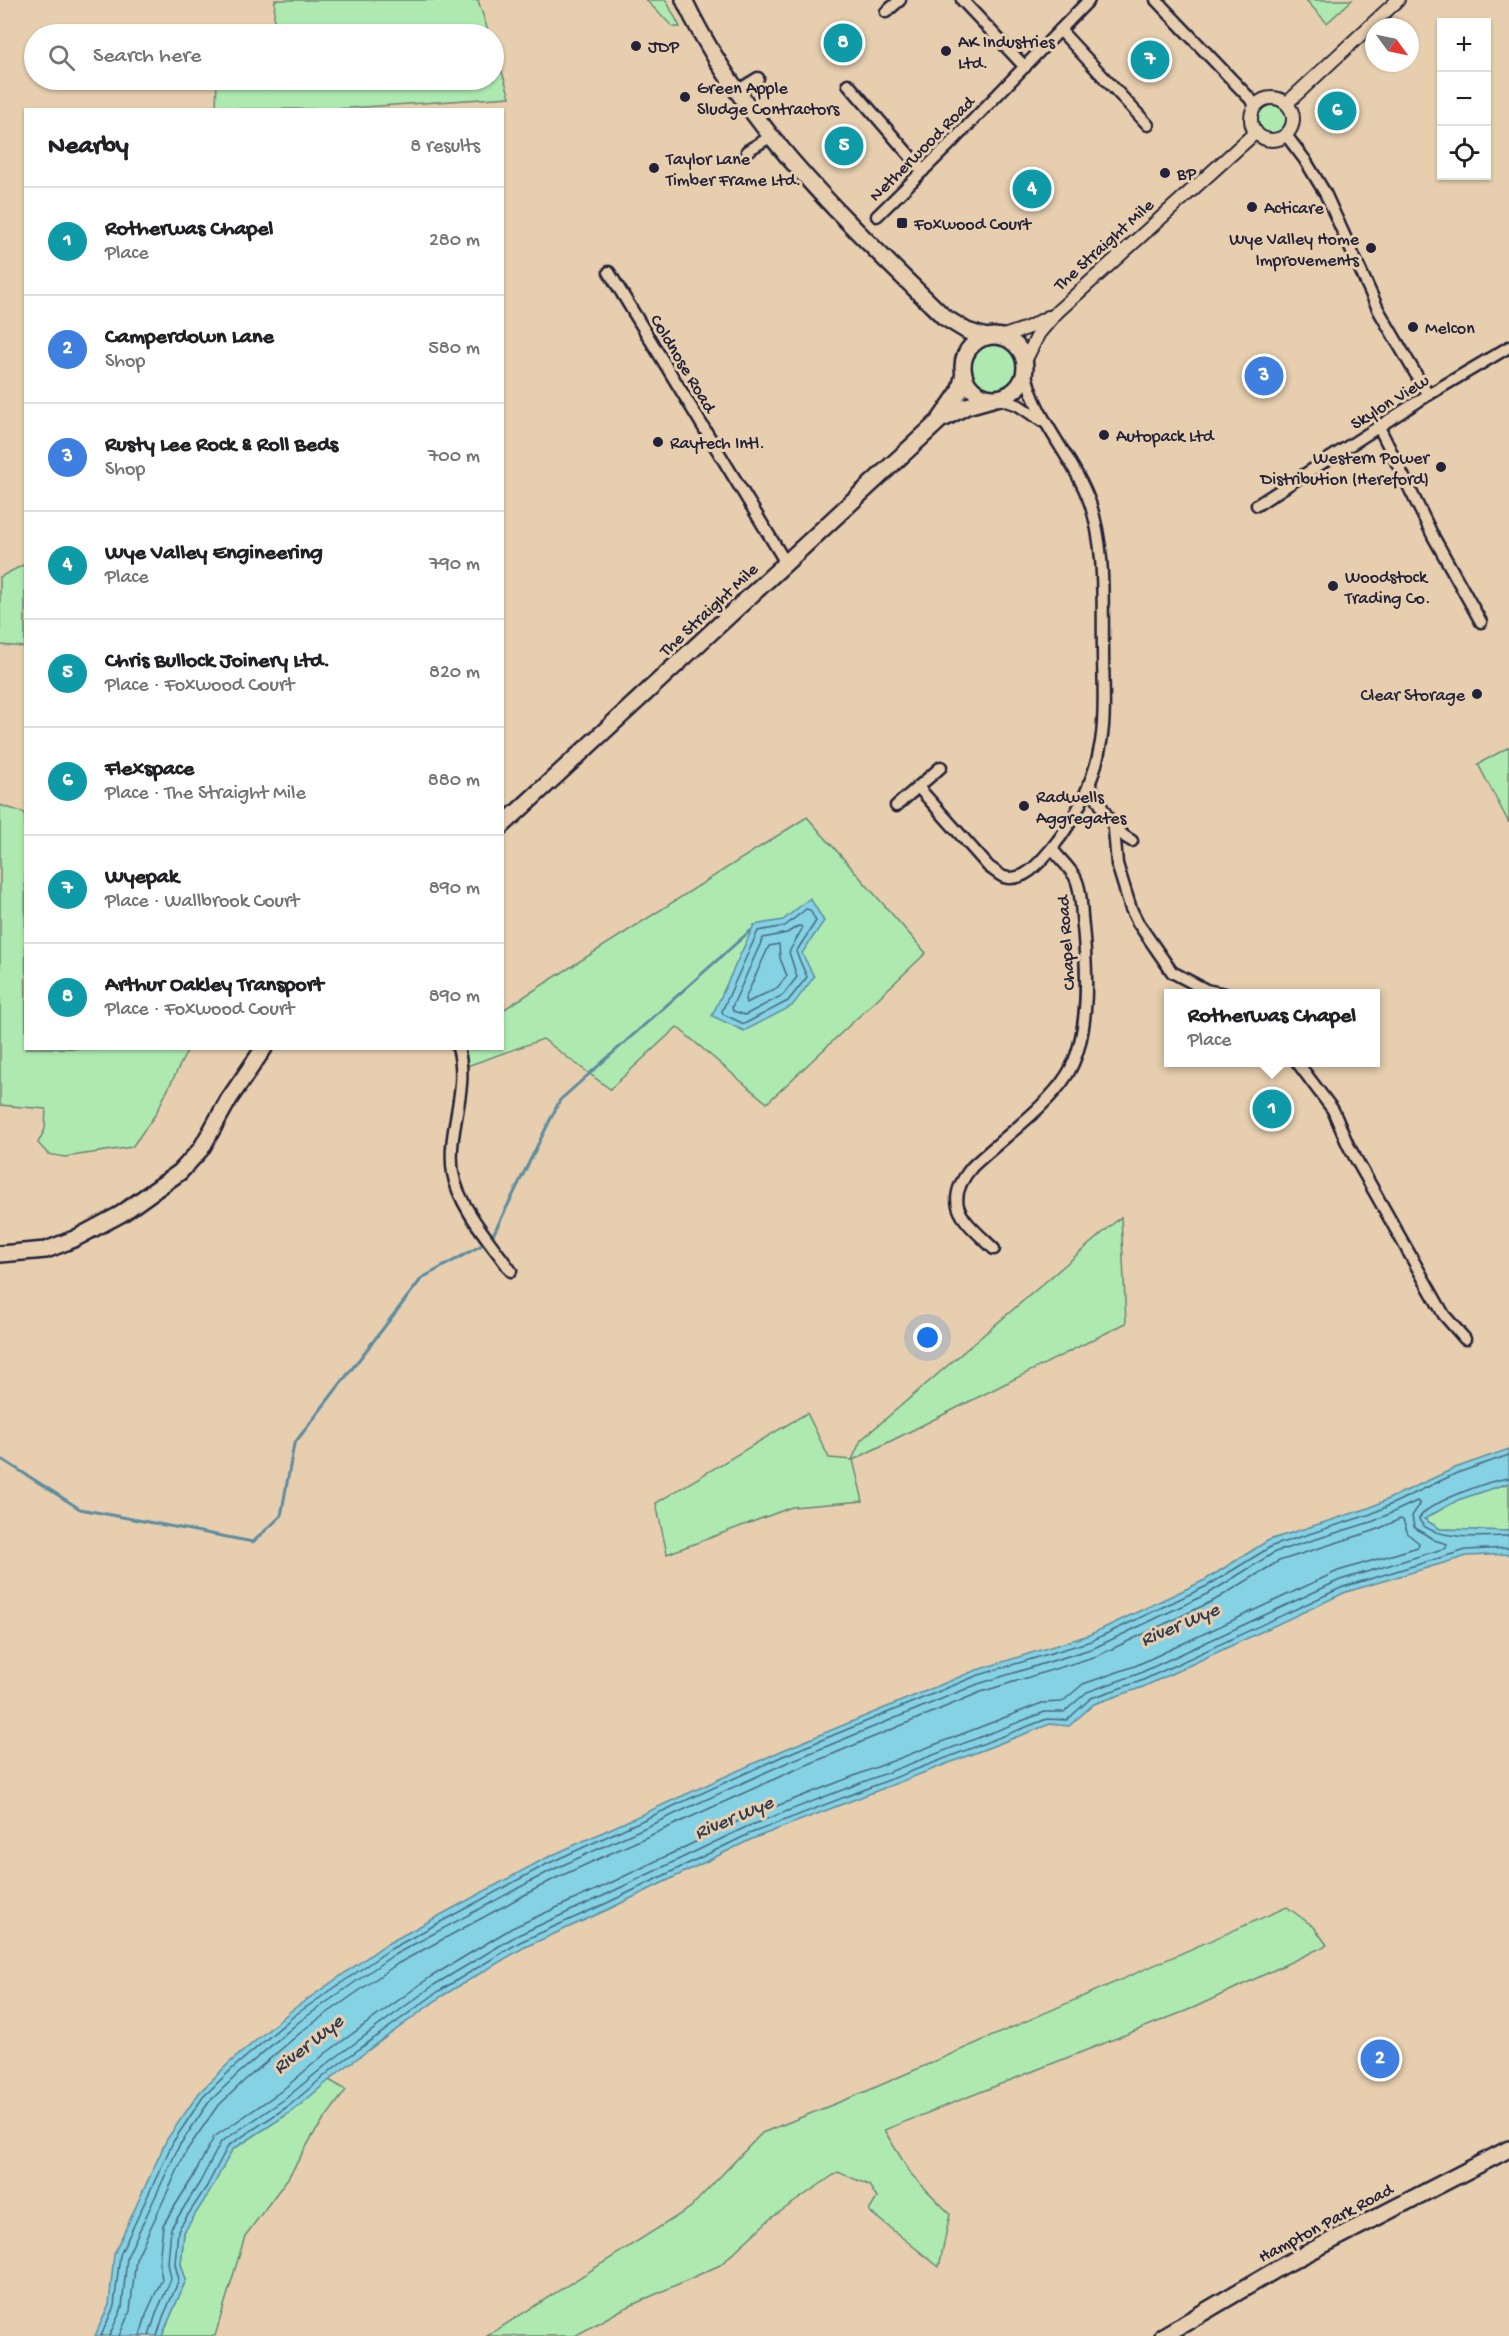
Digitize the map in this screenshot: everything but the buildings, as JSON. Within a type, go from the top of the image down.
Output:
[{"type":"main road","points":[[684,0],[713,54],[770,136],[859,234],[944,317],[967,332],[994,337],[1014,344],[1021,351],[1025,365],[1020,384],[1015,390],[995,398],[978,394],[971,389],[964,374],[964,358],[958,341],[944,317]]},
{"type":"main road","points":[[964,358],[973,344],[994,337]]},
{"type":"main road","name":"The Straight Mile","points":[[504,824],[939,420],[959,392],[964,374]]},
{"type":"main road","name":"The Straight Mile","points":[[939,420],[967,406],[995,398]]},
{"type":"main road","points":[[0,1254],[46,1250],[74,1239],[122,1214],[180,1172],[201,1149],[229,1099],[263,1050]]},
{"type":"main road","name":"Hampton Park Road","points":[[1163,2336],[1313,2250],[1509,2149]]},
{"type":"street","points":[[886,12],[900,0]]},
{"type":"street","points":[[962,0],[1024,67]]},
{"type":"street","name":"Netherwood Road","points":[[877,216],[1089,0]]},
{"type":"street","points":[[1156,0],[1256,105]]},
{"type":"street","points":[[1287,103],[1398,0]]},
{"type":"street","points":[[1060,30],[1148,125]]},
{"type":"street","points":[[737,91],[758,78]]},
{"type":"street","points":[[848,84],[923,171]]},
{"type":"street","points":[[1269,98],[1287,103],[1294,117],[1291,130],[1277,140],[1263,138],[1256,132],[1251,119],[1256,105],[1269,98]]},
{"type":"street","name":"The Straight Mile","points":[[1025,365],[1039,333],[1057,312],[1256,132]]},
{"type":"street","points":[[1286,135],[1305,160],[1325,193],[1379,311],[1428,395]]},
{"type":"street","points":[[747,151],[770,136]]},
{"type":"street","name":"Coldnose Road","points":[[609,272],[786,563]]},
{"type":"street","name":"The Straight Mile","points":[[994,337],[1027,328],[1057,312]]},
{"type":"street","name":"Skylon View","points":[[1257,505],[1428,395],[1509,347]]},
{"type":"street","points":[[918,787],[989,867],[1003,877],[1013,878],[1023,875],[1038,864],[1066,830],[1089,783],[1101,743],[1103,712],[1101,572],[1096,525],[1079,476],[1046,425],[1028,384],[1025,365]]},
{"type":"street","points":[[995,398],[1028,410],[1046,425]]},
{"type":"street","points":[[1379,427],[1433,536],[1481,622]]},
{"type":"street","points":[[896,806],[941,767]]},
{"type":"street","points":[[1089,783],[1114,829],[1121,836],[1132,841]]},
{"type":"street","points":[[1114,829],[1117,864],[1131,909],[1172,972],[1204,989]]},
{"type":"street","name":"Chapel Road","points":[[994,1249],[959,1210],[955,1200],[961,1180],[1053,1092],[1067,1075],[1082,1033],[1085,968],[1079,890],[1075,877],[1052,849]]},
{"type":"street","points":[[458,1050],[462,1071],[461,1093],[454,1128],[453,1172],[465,1204],[511,1272]]},
{"type":"street","points":[[1301,1067],[1333,1110],[1348,1145],[1444,1314],[1465,1339]]},
{"type":"green space","points":[[275,0],[478,0],[486,24],[274,24]]},
{"type":"green space","points":[[646,0],[666,0],[680,27],[673,27]]},
{"type":"green space","points":[[1306,0],[1352,0],[1327,23]]},
{"type":"green space","points":[[504,78],[510,97],[350,108],[216,108],[217,90],[504,90]]},
{"type":"green space","points":[[1272,105],[1282,109],[1286,119],[1282,129],[1272,133],[1262,129],[1258,119],[1262,109]]},
{"type":"green space","points":[[994,344],[1010,351],[1017,367],[1010,383],[994,390],[978,383],[971,367],[978,351]]},
{"type":"green space","points":[[24,565],[24,647],[0,645],[0,577]]},
{"type":"green space","points":[[1509,747],[1509,823],[1478,764]]},
{"type":"green space","points":[[0,805],[24,813],[24,1050],[188,1050],[155,1115],[132,1147],[65,1157],[48,1154],[38,1143],[45,1129],[46,1109],[0,1105]]},
{"type":"green space","points":[[807,817],[926,953],[767,1103],[677,1027],[610,1089],[543,1039],[467,1066],[464,1050],[504,1050],[504,1009]]},
{"type":"green space","points":[[1121,1217],[1126,1323],[853,1460],[863,1501],[792,1507],[667,1554],[656,1503],[807,1413],[829,1458],[852,1460],[861,1440]]},
{"type":"green space","points":[[1509,1483],[1509,1531],[1440,1529],[1424,1519],[1457,1500]]},
{"type":"green space","points":[[1287,1907],[1314,1927],[1327,1945],[1193,2008],[884,2130],[911,2174],[950,2214],[939,2267],[869,2211],[877,2198],[869,2185],[838,2172],[771,2218],[720,2265],[621,2310],[575,2336],[487,2336],[690,2208],[762,2133],[867,2091]]},
{"type":"green space","points":[[329,2080],[346,2090],[313,2135],[288,2178],[245,2236],[215,2336],[162,2336],[186,2280],[181,2264],[184,2232],[232,2150],[294,2110]]},
{"type":"water","points":[[810,898],[824,921],[802,953],[814,977],[792,1006],[744,1031],[712,1016],[754,925],[783,920]]},
{"type":"water","name":"River Wye","points":[[1509,1449],[1509,1483],[1458,1500],[1424,1519],[1440,1529],[1509,1531],[1509,1554],[1467,1556],[1346,1592],[1143,1687],[1094,1704],[1069,1726],[1050,1724],[752,1839],[523,1948],[442,1996],[340,2071],[294,2110],[232,2150],[212,2188],[184,2232],[181,2264],[186,2280],[162,2336],[95,2336],[109,2305],[114,2254],[167,2139],[199,2093],[229,2063],[292,2010],[385,1945],[544,1859],[781,1751],[974,1671],[1089,1635],[1205,1580],[1269,1540],[1369,1508],[1455,1468]]},
{"type":"waterway","points":[[491,1239],[560,1100],[750,931]]},
{"type":"waterway","points":[[0,1458],[80,1509],[253,1542],[281,1516],[294,1444],[422,1278],[482,1245]]},
{"type":"place","name":"Arthur Oakley Transport","points":[[843,43]]},
{"type":"place","name":"JDP","points":[[636,46]]},
{"type":"place","name":"AK Industries Ltd.","points":[[946,51]]},
{"type":"place","name":"Wyepak","points":[[1150,60]]},
{"type":"place","name":"Green Apple Sludge Contractors","points":[[685,97]]},
{"type":"place","name":"Flexspace","points":[[1337,111]]},
{"type":"place","name":"Chris Bullock Joinery Ltd.","points":[[844,146]]},
{"type":"place","name":"Taylor Lane Timber Frame Ltd.","points":[[654,168]]},
{"type":"place","name":"BP","points":[[1165,173]]},
{"type":"place","name":"Wye Valley Engineering","points":[[1032,189]]},
{"type":"place","name":"Acticare","points":[[1252,207]]},
{"type":"place","name":"Foxwood Court","points":[[902,223]]},
{"type":"place","name":"Wye Valley Home Improvements","points":[[1371,248]]},
{"type":"place","name":"Melcon","points":[[1413,327]]},
{"type":"place","name":"Rusty Lee Rock & Roll Beds","points":[[1264,376]]},
{"type":"place","name":"Autopack Ltd","points":[[1104,435]]},
{"type":"place","name":"Raytech Intl.","points":[[658,442]]},
{"type":"place","name":"Western Power Distribution (Hereford)","points":[[1441,467]]},
{"type":"place","name":"Woodstock Trading Co.","points":[[1333,586]]},
{"type":"place","name":"Clear Storage","points":[[1477,694]]},
{"type":"place","name":"Radwells Aggregates","points":[[1024,806]]},
{"type":"place","name":"Rotherwas Chapel","points":[[1272,1109]]},
{"type":"place","name":"Camperdown Lane","points":[[1380,2059]]}]
